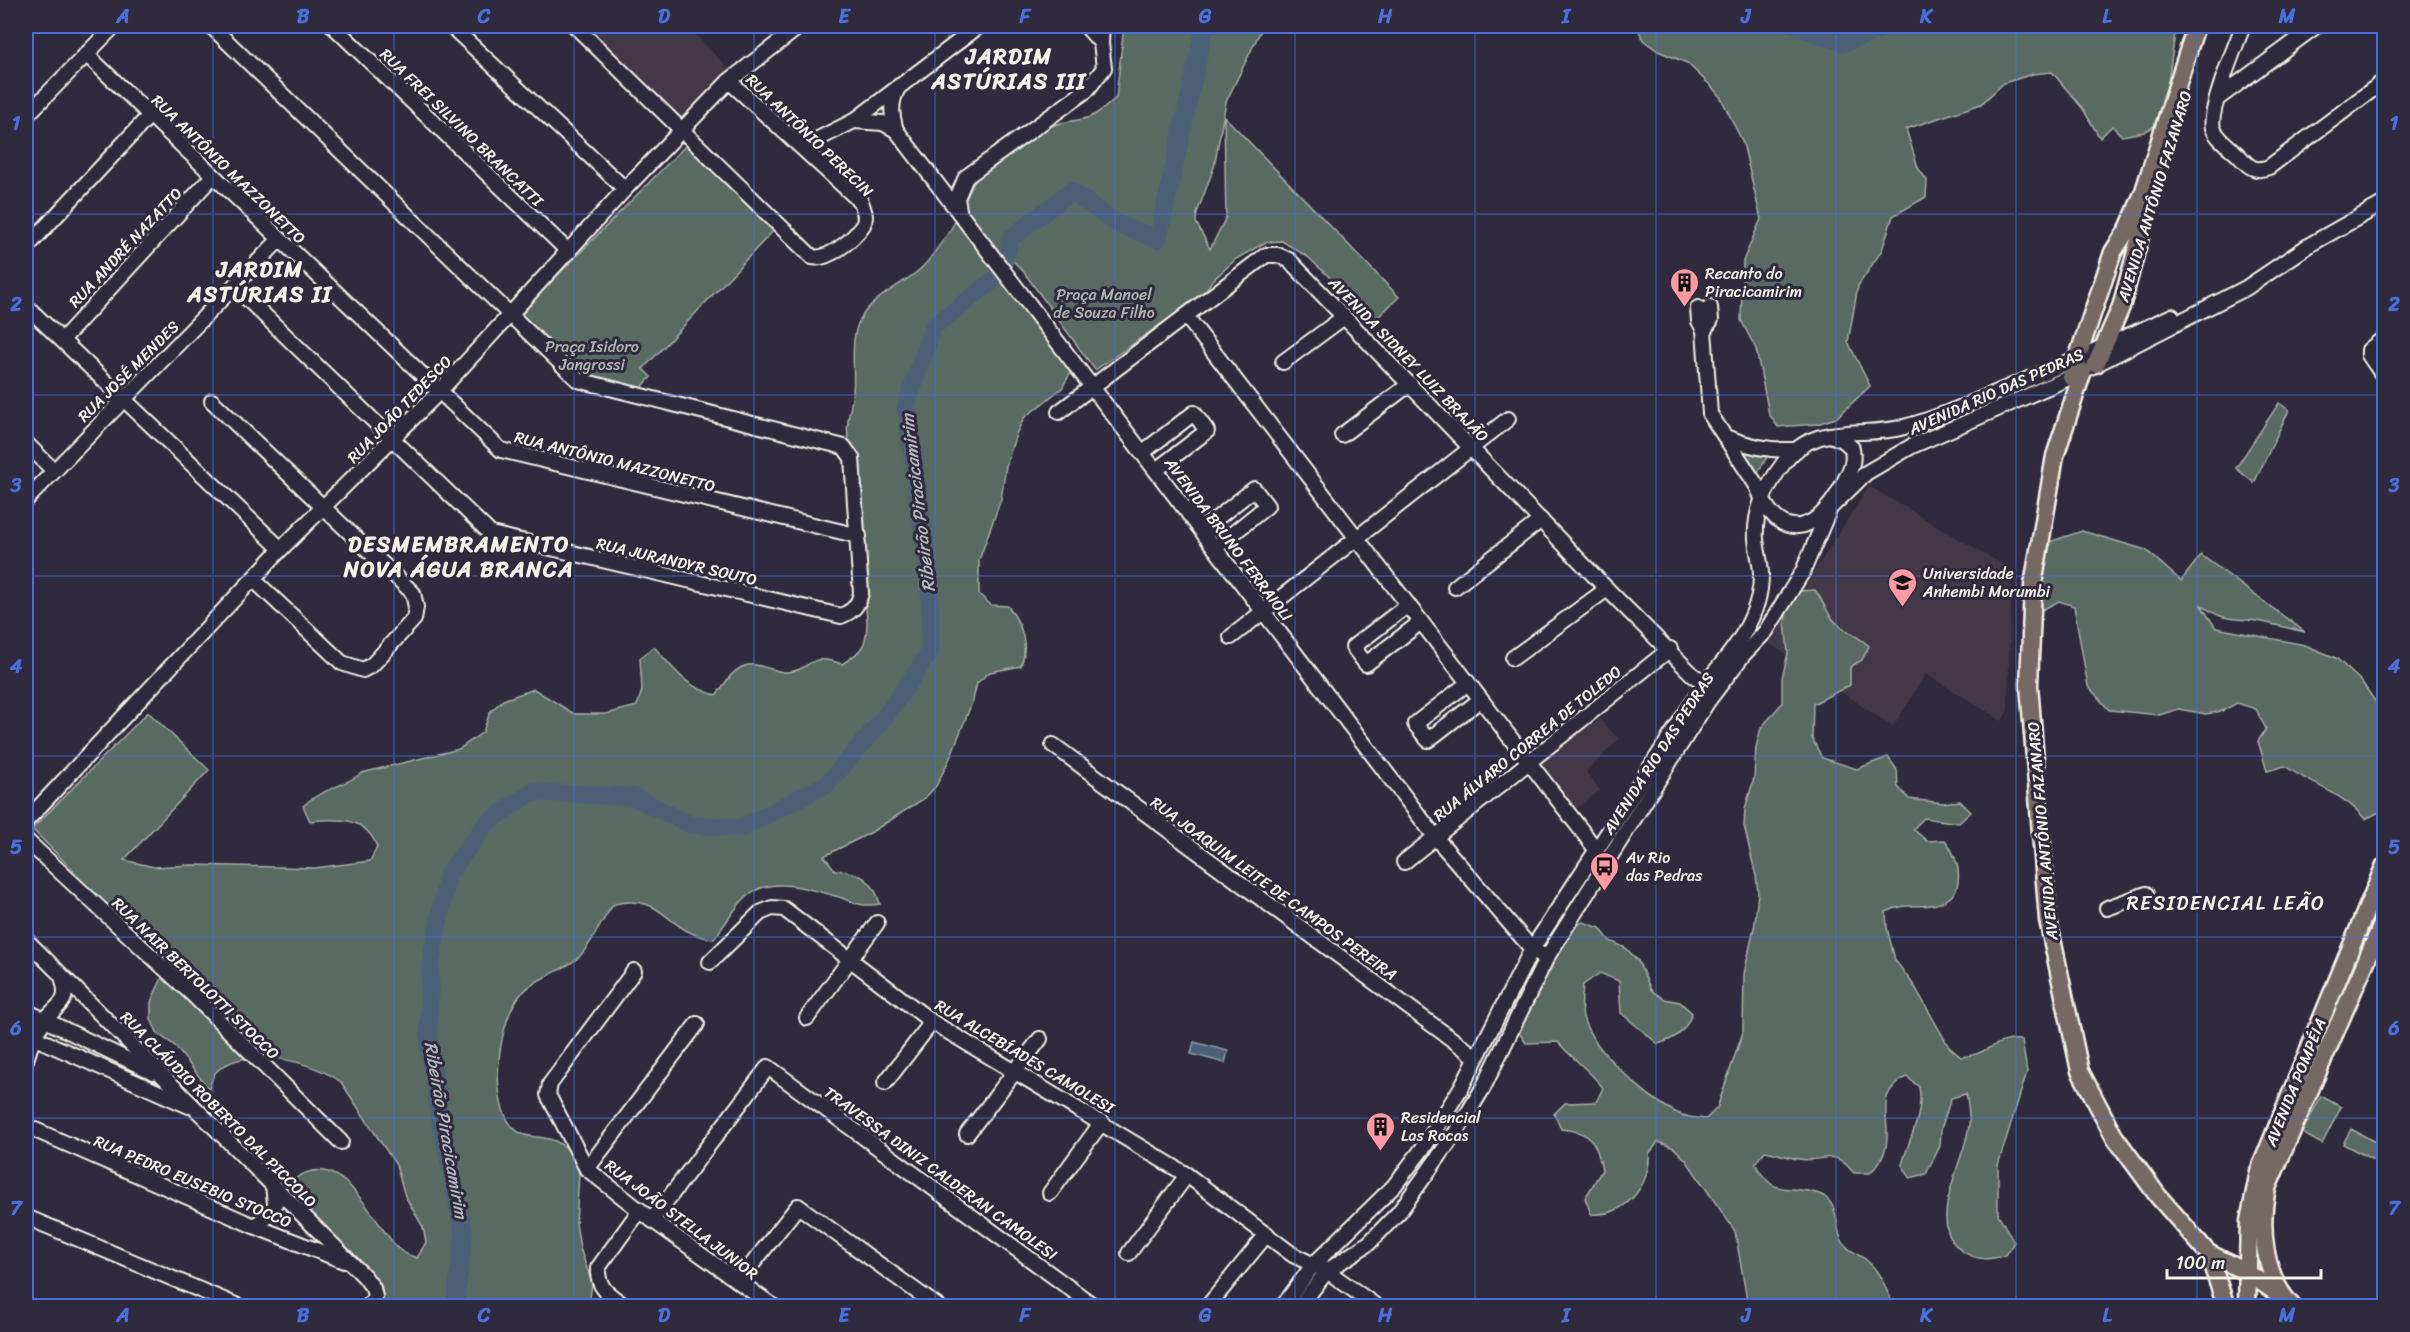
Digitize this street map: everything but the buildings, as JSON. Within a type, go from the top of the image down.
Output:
[{"type":"main road","name":"AVENIDA ANTÔNIO FAZANARO","points":[[2196,26],[2144,191],[2109,268],[2097,304],[2082,368],[2055,456],[2032,585],[2029,685],[2048,920],[2080,1071],[2114,1136],[2158,1196],[2208,1253],[2248,1273],[2289,1304]]},
{"type":"main road","name":"AVENIDA ANTÔNIO FAZANARO","points":[[2082,368],[2103,348],[2121,308],[2143,221],[2207,26]]},
{"type":"main road","points":[[2109,268],[2110,275],[2115,280],[2122,282],[2129,279]]},
{"type":"main road","points":[[2097,304],[2104,299],[2110,300],[2121,308]]},
{"type":"main road","name":"AVENIDA POMPÉIA","points":[[2247,1306],[2250,1204],[2259,1171],[2385,867]]},
{"type":"main road","name":"AVENIDA POMPÉIA","points":[[2289,1304],[2276,1282],[2265,1247],[2263,1218],[2267,1188],[2385,920]]},
{"type":"main road","points":[[2351,948],[2347,977],[2351,980],[2360,980]]},
{"type":"main road","points":[[2208,1253],[2230,1256],[2248,1241]]},
{"type":"main road","name":"AVENIDA ANTÔNIO FAZANARO","points":[[2208,1253],[2226,1306]]},
{"type":"street","points":[[29,106],[114,26]]},
{"type":"street","points":[[211,26],[578,380],[844,447],[852,458],[859,536]]},
{"type":"street","name":"RUA FREI SILVINO BRANCATTI","points":[[333,26],[569,252]]},
{"type":"street","points":[[451,26],[626,189]]},
{"type":"street","points":[[575,26],[682,131]]},
{"type":"street","name":"RUA JOÃO TEDESCO","points":[[26,821],[281,549],[394,440],[729,81],[800,26]]},
{"type":"street","points":[[799,143],[818,139],[854,121],[979,26]]},
{"type":"street","points":[[1086,26],[1101,43]]},
{"type":"street","points":[[931,176],[943,180],[966,177],[1087,90],[1104,68],[1101,43],[1102,26]]},
{"type":"street","points":[[2243,26],[2217,99],[2212,126],[2217,135],[2252,169],[2260,171],[2269,167],[2385,81]]},
{"type":"street","points":[[2217,99],[2316,26]]},
{"type":"street","name":"RUA ANTÔNIO MAZZONETTO","points":[[86,54],[438,393],[501,450],[859,536]]},
{"type":"street","name":"RUA ANTÔNIO PERECIN","points":[[682,131],[812,258],[820,259],[830,256],[863,225],[866,213],[861,202],[729,81]]},
{"type":"street","name":"AVENIDA BRUNO FERRAIOLI","points":[[899,86],[892,98],[891,113],[896,130],[1436,838],[1532,949],[1547,957]]},
{"type":"street","points":[[26,248],[150,115]]},
{"type":"street","points":[[854,121],[882,123],[896,130]]},
{"type":"street","name":"RUA ANDRÉ NAZATTO","points":[[62,340],[213,176]]},
{"type":"street","points":[[960,212],[957,198],[966,177]]},
{"type":"street","name":"AVENIDA RIO DAS PEDRAS","points":[[1300,1306],[1327,1271],[1369,1243],[1399,1212],[1440,1157],[1483,1088],[1547,957],[1708,701],[1743,655],[1766,631],[1803,571],[1830,508],[1866,473],[1912,446],[2082,368],[2246,288],[2274,267],[2385,203]]},
{"type":"street","name":"RUA JOSÉ MENDES","points":[[26,500],[279,240]]},
{"type":"street","name":"AVENIDA SIDNEY LUIZ BRAJÃO","points":[[1059,412],[1266,255],[1278,255],[1289,261],[1694,676],[1706,682]]},
{"type":"street","name":"AVENIDA RIO DAS PEDRAS","points":[[2103,348],[2239,281],[2274,267]]},
{"type":"street","name":"RUA JURANDYR SOUTO","points":[[235,287],[491,534],[841,616],[851,612],[858,604],[861,593],[859,536]]},
{"type":"street","points":[[26,306],[281,549]]},
{"type":"street","points":[[1704,308],[1699,321],[1704,330],[1710,414],[1728,438],[1757,486],[1761,499],[1782,522],[1798,527],[1805,526],[1830,508],[1854,464],[1852,448],[1843,440],[1830,435]]},
{"type":"street","points":[[1186,316],[1595,848]]},
{"type":"street","points":[[1283,362],[1344,317]]},
{"type":"street","points":[[2385,338],[2369,350],[2369,355],[2385,376]]},
{"type":"street","name":"AVENIDA RIO DAS PEDRAS","points":[[1728,438],[1749,446],[1776,451],[1796,450],[1830,435],[1851,431],[1901,428],[2082,368]]},
{"type":"street","points":[[1342,435],[1410,384]]},
{"type":"street","points":[[212,401],[414,593],[416,607],[414,619],[372,665],[363,670],[342,663],[254,580]]},
{"type":"street","points":[[1143,452],[1194,413],[1207,431],[1156,470]]},
{"type":"street","points":[[1231,637],[1508,419]]},
{"type":"street","points":[[26,443],[54,471]]},
{"type":"street","name":"AVENIDA RIO DAS PEDRAS","points":[[1283,1306],[1313,1265],[1394,1186],[1426,1144],[1462,1086],[1517,983],[1532,949],[1595,848],[1706,682],[1739,642],[1756,603],[1761,576],[1756,520],[1761,499],[1783,464],[1796,450]]},
{"type":"street","points":[[1202,530],[1254,489],[1267,506],[1215,548]]},
{"type":"street","points":[[1455,587],[1541,520]]},
{"type":"street","points":[[1513,658],[1607,589]]},
{"type":"street","points":[[1408,605],[1353,647],[1366,664],[1421,622]]},
{"type":"street","name":"RUA ÁLVARO CORREA DE TOLEDO","points":[[1404,862],[1670,649]]},
{"type":"street","points":[[1468,683],[1415,724],[1428,740],[1480,700]]},
{"type":"street","name":"RUA JOAQUIM LEITE DE CAMPOS PEREIRA","points":[[1053,745],[1476,1057]]},
{"type":"street","name":"RUA NAIR BERTOLOTTI STOCCO","points":[[26,840],[192,994],[341,1142]]},
{"type":"street","points":[[2107,908],[2146,894]]},
{"type":"street","name":"RUA ALCEBÍADES CAMOLESI","points":[[713,959],[760,913],[772,908],[784,909],[932,1023],[1102,1122],[1187,1175],[1293,1255],[1327,1271],[1376,1306]]},
{"type":"street","points":[[807,1018],[877,923]]},
{"type":"street","name":"RUA CLÁUDIO ROBERTO DAL PICCOLO","points":[[26,940],[200,1111],[373,1288],[375,1297],[369,1306]]},
{"type":"street","name":"RUA JOÃO STELLA JUNIOR","points":[[634,970],[550,1084],[548,1095],[587,1169],[652,1220],[772,1306]]},
{"type":"street","points":[[26,1060],[30,1036],[61,1006],[65,996],[61,975]]},
{"type":"street","points":[[26,1011],[163,1077]]},
{"type":"street","points":[[587,1169],[696,1023]]},
{"type":"street","points":[[885,1083],[932,1023]]},
{"type":"street","points":[[30,1036],[200,1111]]},
{"type":"street","points":[[967,1134],[1040,1039]]},
{"type":"street","name":"TRAVESSA DINIZ CALDERAN CAMOLESI","points":[[652,1220],[768,1066],[1094,1306]]},
{"type":"street","points":[[1050,1193],[1102,1122]]},
{"type":"street","name":"RUA PEDRO EUSEBIO STOCCO","points":[[26,1126],[254,1226],[349,1263]]},
{"type":"street","points":[[1129,1253],[1187,1175]]},
{"type":"street","points":[[254,1226],[273,1213],[275,1203],[273,1185]]},
{"type":"street","points":[[739,1281],[798,1206],[937,1306]]},
{"type":"street","points":[[625,1306],[604,1292],[598,1279],[598,1268],[640,1210]]},
{"type":"street","points":[[26,1217],[238,1306]]},
{"type":"street","points":[[1208,1306],[1267,1234]]},
{"type":"shaded area","points":[[586,26],[687,26],[731,71],[682,121]]},
{"type":"shaded area","name":"Universidade Anhembi Morumbi","points":[[1869,486],[2012,570],[2008,710],[2002,721],[1926,674],[1893,727],[1769,643]]},
{"type":"shaded area","points":[[1600,719],[1619,739],[1586,772],[1600,790],[1576,809],[1542,764],[1547,756]]},
{"type":"green space","name":"Praça Manoel de Souza Filho","points":[[1124,26],[1263,26],[1226,102],[1214,167],[1197,213],[1196,222],[1210,249],[1226,217],[1224,116],[1399,297],[1375,320],[1308,257],[1282,241],[1266,242],[1236,259],[1211,282],[1203,295],[1095,370],[1023,271],[1000,248],[987,257],[995,272],[1008,280],[1067,358],[1070,374],[1062,388],[1024,418],[1016,434],[1006,466],[1001,499],[979,560],[979,594],[991,605],[1008,606],[1023,635],[1024,650],[1021,666],[990,672],[977,683],[973,700],[950,758],[936,786],[925,798],[870,833],[824,856],[835,870],[864,878],[874,888],[880,904],[860,904],[797,886],[772,885],[750,893],[714,939],[698,936],[685,930],[656,908],[645,904],[631,902],[614,904],[579,957],[535,982],[521,994],[507,1021],[499,1058],[500,1096],[504,1112],[511,1125],[525,1135],[556,1141],[580,1157],[576,1223],[580,1248],[592,1283],[590,1298],[583,1306],[365,1306],[369,1301],[369,1284],[290,1196],[293,1180],[311,1171],[327,1172],[341,1179],[355,1191],[389,1238],[406,1254],[417,1258],[426,1242],[423,1227],[405,1196],[396,1165],[341,1082],[329,1074],[297,1062],[260,1057],[228,1064],[216,1072],[209,1089],[174,1045],[158,1034],[151,1019],[151,1002],[166,969],[148,942],[122,923],[74,877],[73,870],[32,829],[148,712],[209,770],[124,860],[154,867],[191,865],[315,868],[370,861],[377,847],[366,830],[359,825],[341,820],[310,821],[303,806],[317,796],[362,773],[459,749],[483,732],[490,712],[503,700],[534,689],[574,714],[606,714],[637,706],[642,690],[640,658],[654,647],[688,682],[716,695],[731,675],[743,666],[755,665],[786,672],[795,671],[816,661],[842,664],[849,659],[859,651],[865,641],[867,620],[853,454],[847,429],[854,381],[854,337],[861,317],[875,301],[917,272],[931,257],[953,226],[974,182],[988,165],[1028,137],[1054,125],[1090,117],[1116,98]]},
{"type":"green space","points":[[1637,26],[2176,26],[2167,90],[2157,125],[2144,132],[2122,136],[2112,126],[2100,138],[2083,109],[2052,72],[2033,74],[2004,83],[1981,104],[1906,129],[1918,168],[1927,180],[1926,197],[1893,216],[1882,250],[1858,286],[1848,342],[1870,386],[1836,418],[1817,424],[1778,427],[1769,414],[1756,349],[1741,320],[1743,261],[1761,219],[1743,143],[1721,98],[1711,86],[1687,63],[1658,51],[1643,40]]},
{"type":"green space","name":"Praça Isidoro Jangrossi","points":[[688,143],[773,231],[643,369],[651,377],[638,392],[580,377],[519,318],[549,284]]},
{"type":"green space","points":[[2279,403],[2289,410],[2254,483],[2236,468]]},
{"type":"green space","points":[[1742,452],[1768,455],[1755,478]]},
{"type":"green space","points":[[2082,531],[2146,550],[2181,581],[2201,555],[2305,632],[2262,622],[2223,617],[2200,604],[2216,628],[2305,645],[2336,658],[2361,681],[2384,714],[2384,810],[2365,819],[2347,802],[2285,766],[2267,771],[2258,741],[2266,729],[2256,709],[2237,703],[2222,711],[2206,714],[2179,709],[2159,715],[2109,710],[2088,686],[2074,606],[2059,601],[2040,611],[2045,560],[2052,541]]},
{"type":"green space","points":[[1815,590],[1836,622],[1869,646],[1862,660],[1850,667],[1850,685],[1813,704],[1812,738],[1822,758],[1857,769],[1888,757],[1897,770],[1898,787],[1909,799],[1943,803],[1960,801],[1971,812],[1959,823],[1924,818],[1913,829],[1927,841],[1945,840],[1955,857],[1957,885],[1946,900],[1936,904],[1906,906],[1886,912],[1887,928],[1895,960],[1915,987],[1949,1047],[1961,1057],[1970,1056],[2004,1042],[2022,1040],[2027,1072],[1998,1165],[1998,1214],[2014,1242],[2006,1255],[1984,1259],[1973,1257],[1962,1251],[1951,1239],[1946,1225],[1946,1209],[1969,1126],[1966,1094],[1951,1098],[1941,1129],[1940,1146],[1926,1174],[1910,1178],[1902,1165],[1918,1117],[1920,1098],[1919,1087],[1907,1077],[1894,1086],[1887,1096],[1886,1145],[1881,1159],[1870,1173],[1854,1173],[1834,1158],[1798,1159],[1765,1151],[1755,1163],[1773,1185],[1819,1194],[1829,1201],[1835,1211],[1843,1243],[1874,1267],[1890,1298],[1887,1306],[1748,1306],[1735,1231],[1686,1160],[1674,1148],[1658,1142],[1649,1154],[1645,1177],[1633,1197],[1614,1210],[1603,1214],[1591,1214],[1585,1198],[1602,1170],[1595,1145],[1580,1133],[1561,1129],[1554,1114],[1565,1103],[1596,1102],[1603,1088],[1558,1042],[1526,1043],[1517,1030],[1537,984],[1548,973],[1568,929],[1583,922],[1600,928],[1610,941],[1626,948],[1638,961],[1651,990],[1664,999],[1680,1002],[1692,1013],[1680,1033],[1658,1044],[1621,1013],[1619,981],[1600,973],[1583,985],[1582,1001],[1583,1017],[1597,1044],[1635,1084],[1675,1112],[1706,1119],[1717,1108],[1743,1032],[1744,974],[1755,923],[1758,892],[1744,826],[1745,809],[1754,778],[1756,747],[1761,728],[1782,703],[1782,678],[1788,653],[1785,621],[1788,605],[1799,591]]},
{"type":"green space","points":[[2321,1096],[2341,1107],[2322,1144],[2302,1133]]},
{"type":"green space","points":[[2351,1129],[2381,1145],[2373,1160],[2343,1144]]},
{"type":"water","points":[[1194,1042],[1228,1051],[1225,1063],[1191,1054]]},
{"type":"waterway","name":"Ribeirão Piracicamirim","points":[[455,1306],[464,1234],[439,1112],[429,1043],[430,966],[448,874],[487,823],[532,792],[634,797],[691,825],[741,828],[827,784],[885,717],[930,652],[930,580],[906,407],[933,327],[1000,275],[1011,238],[1071,191],[1119,225],[1158,239],[1205,26]]},
{"type":"waterway","name":"Ribeirão Piracicamirim","points":[[1797,26],[1844,43],[1888,26]]},
{"type":"place","name":"Recanto do Piracicamirim","points":[[1684,308]]},
{"type":"place","name":"Universidade Anhembi Morumbi","points":[[1902,608]]},
{"type":"place","name":"Av Rio das Pedras","points":[[1605,892]]},
{"type":"place","name":"Residencial Las Rocas","points":[[1380,1152]]},
{"type":"district","name":"JARDIM ASTÚRIAS III","points":[[1009,68]]},
{"type":"district","name":"JARDIM ASTÚRIAS II","points":[[260,282]]},
{"type":"district","name":"DESMEMBRAMENTO NOVA ÁGUA BRANCA","points":[[459,556]]},
{"type":"district","name":"RESIDENCIAL LEÃO","points":[[2226,903]]}]
